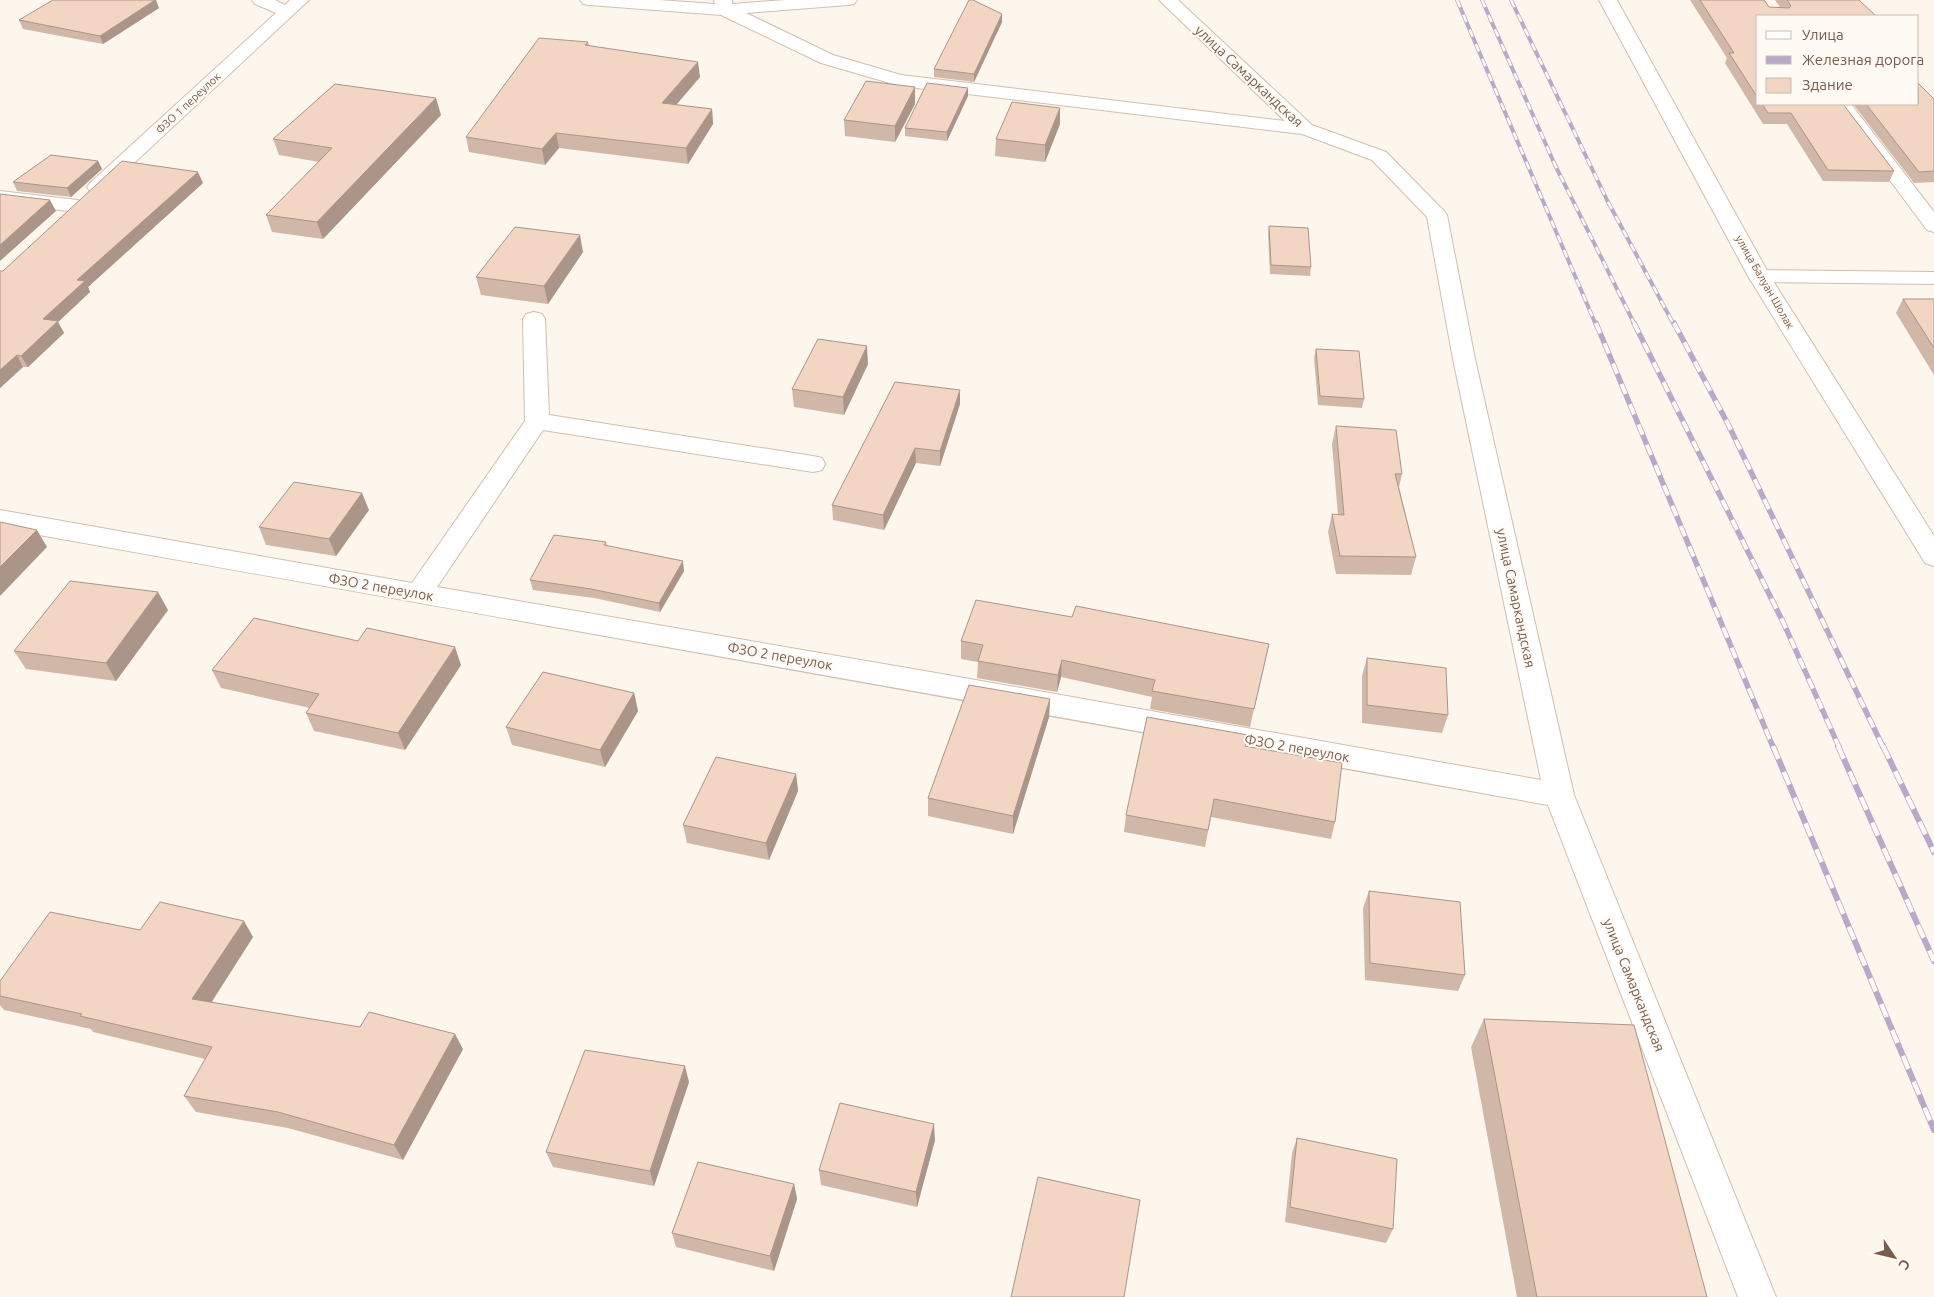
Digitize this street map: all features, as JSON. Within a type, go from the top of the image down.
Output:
[{"type":"street","points":[[261,0],[293,6]]},
{"type":"street","points":[[589,0],[724,5],[848,0]]},
{"type":"street","name":"улица Самаркандская","points":[[1168,0],[1305,129],[1379,156],[1437,215],[1466,368],[1559,795],[1757,1297]]},
{"type":"street","name":"улица Балуан Шолак","points":[[1608,0],[1759,276],[1927,536],[1934,557]]},
{"type":"street","points":[[724,5],[827,59],[900,80],[1305,129]]},
{"type":"street","name":"ФЗО 1 переулок","points":[[0,197],[70,213],[293,6]]},
{"type":"street","points":[[1843,105],[1934,226]]},
{"type":"street","points":[[1759,276],[1934,278]]},
{"type":"street","points":[[420,594],[536,421],[534,319]]},
{"type":"street","points":[[536,421],[812,464]]},
{"type":"street","name":"ФЗО 2 переулок","points":[[0,519],[942,684],[1559,795]]},
{"type":"building","points":[[53,0],[155,0],[100,36],[19,20]]},
{"type":"building","points":[[969,0],[973,0],[1002,14],[974,74],[934,69]]},
{"type":"building","points":[[1700,0],[1764,0],[1769,7],[1789,8],[1791,6],[1787,0],[1859,0],[1875,15],[1756,15],[1756,95],[1729,53],[1734,53]]},
{"type":"building","points":[[539,38],[588,42],[585,45],[698,62],[662,103],[712,109],[686,148],[556,133],[542,149],[466,137]]},
{"type":"building","points":[[866,81],[915,87],[895,126],[844,120]]},
{"type":"building","points":[[927,83],[968,88],[947,132],[905,128]]},
{"type":"building","points":[[335,84],[436,98],[317,222],[266,215],[332,148],[273,139]]},
{"type":"building","points":[[1919,84],[1934,99],[1934,171],[1919,172],[1867,105],[1919,105]]},
{"type":"building","points":[[1012,102],[1060,108],[1045,145],[996,139]]},
{"type":"building","points":[[1763,105],[1844,105],[1894,171],[1828,170],[1791,113],[1768,113]]},
{"type":"building","points":[[51,155],[98,161],[67,188],[13,182]]},
{"type":"building","points":[[122,161],[198,172],[77,280],[85,281],[43,319],[58,321],[21,356],[17,355],[0,370],[0,271],[3,271]]},
{"type":"building","points":[[0,194],[50,200],[0,245]]},
{"type":"building","points":[[1269,226],[1308,228],[1311,267],[1271,265]]},
{"type":"building","points":[[515,227],[580,235],[544,286],[476,277]]},
{"type":"building","points":[[1903,299],[1934,299],[1934,348]]},
{"type":"building","points":[[818,339],[867,346],[843,397],[792,389]]},
{"type":"building","points":[[1316,349],[1359,351],[1364,399],[1320,396]]},
{"type":"building","points":[[895,382],[960,390],[940,451],[915,448],[883,515],[832,505]]},
{"type":"building","points":[[1336,426],[1396,430],[1402,474],[1395,474],[1416,557],[1340,556],[1332,514],[1344,515]]},
{"type":"building","points":[[294,482],[362,493],[329,539],[259,527]]},
{"type":"building","points":[[0,522],[37,530],[0,567]]},
{"type":"building","points":[[554,535],[606,542],[604,545],[683,561],[659,603],[591,589],[530,580]]},
{"type":"building","points":[[70,581],[158,592],[106,663],[14,651]]},
{"type":"building","points":[[976,600],[1072,617],[1076,606],[1269,644],[1254,709],[1152,691],[1155,680],[1062,660],[1058,675],[978,661],[983,645],[961,641]]},
{"type":"building","points":[[254,618],[358,641],[367,628],[455,647],[398,733],[306,713],[319,694],[212,670]]},
{"type":"building","points":[[1367,658],[1446,668],[1448,715],[1367,705]]},
{"type":"building","points":[[543,672],[634,693],[600,750],[506,727]]},
{"type":"building","points":[[969,685],[1050,699],[1013,816],[928,798]]},
{"type":"building","points":[[1147,717],[1248,735],[1245,746],[1342,763],[1335,822],[1214,799],[1208,830],[1126,815]]},
{"type":"building","points":[[716,757],[796,774],[766,843],[683,825]]},
{"type":"building","points":[[1369,891],[1460,902],[1465,975],[1370,963]]},
{"type":"building","points":[[160,902],[244,921],[192,999],[360,1027],[369,1012],[455,1034],[394,1145],[278,1112],[184,1096],[212,1047],[80,1016],[82,1014],[0,996],[0,981],[50,912],[140,930]]},
{"type":"building","points":[[1484,1019],[1634,1025],[1707,1297],[1537,1297]]},
{"type":"building","points":[[585,1050],[685,1066],[650,1171],[546,1152]]},
{"type":"building","points":[[840,1103],[934,1124],[916,1192],[819,1170]]},
{"type":"building","points":[[1297,1138],[1397,1159],[1393,1229],[1290,1207]]},
{"type":"building","points":[[698,1162],[794,1184],[770,1256],[672,1233]]},
{"type":"building","points":[[1038,1177],[1140,1200],[1124,1297],[1011,1297]]},
{"type":"railway","points":[[1457,0],[1596,325]]},
{"type":"railway","points":[[1482,0],[1555,165],[1634,323]]},
{"type":"railway","points":[[1511,0],[1607,200],[1674,325]]},
{"type":"railway","points":[[1596,323],[1773,747]]},
{"type":"railway","points":[[1634,323],[1784,624],[1839,747]]},
{"type":"railway","points":[[1674,323],[1728,424],[1883,747]]},
{"type":"railway","points":[[1773,746],[1934,1130]]},
{"type":"railway","points":[[1838,746],[1934,961]]},
{"type":"railway","points":[[1883,746],[1934,852]]}]
